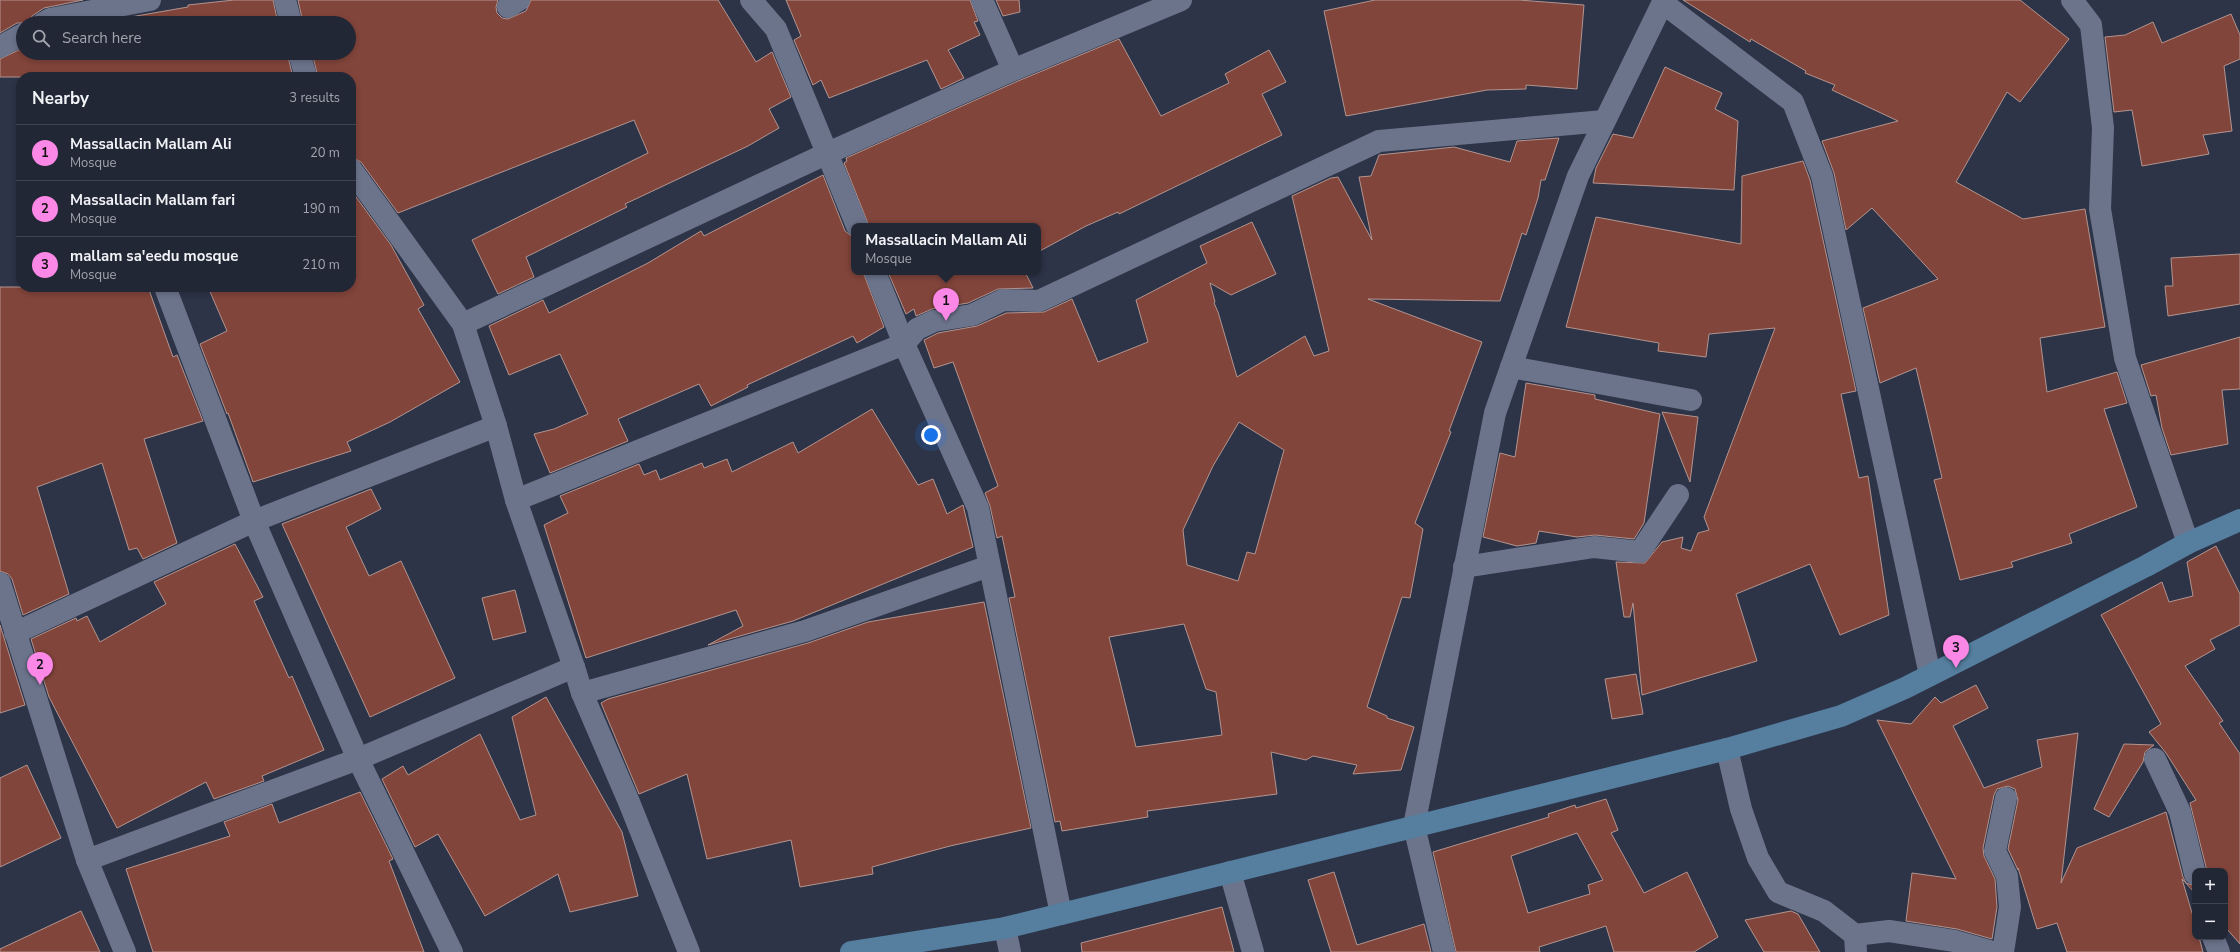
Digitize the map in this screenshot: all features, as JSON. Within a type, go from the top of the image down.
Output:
[{"type":"street","points":[[66,16],[150,0]]},
{"type":"street","points":[[285,0],[290,16]]},
{"type":"street","points":[[752,0],[776,29],[856,223]]},
{"type":"street","points":[[982,0],[1013,70]]},
{"type":"street","points":[[2072,0],[2091,25],[2103,128],[2100,209],[2125,358],[2188,543]]},
{"type":"street","points":[[463,324],[828,153],[1013,70],[1178,1]]},
{"type":"street","points":[[1444,952],[1414,826],[1495,413],[1578,176],[1663,2],[1793,102],[1809,140],[1822,176],[1930,675]]},
{"type":"street","points":[[0,46],[16,38]]},
{"type":"street","points":[[301,60],[305,72]]},
{"type":"street","points":[[516,500],[904,344],[917,330],[934,321],[972,315],[1003,300],[1038,301],[1379,141],[1604,121]]},
{"type":"street","points":[[356,176],[463,324],[496,426],[516,500],[582,693],[629,802],[689,952]]},
{"type":"street","points":[[876,275],[904,344],[978,508],[1061,914]]},
{"type":"street","points":[[167,292],[254,522],[358,759],[452,952]]},
{"type":"street","points":[[1511,367],[1691,400]]},
{"type":"street","points":[[15,632],[254,522],[496,426]]},
{"type":"street","points":[[1464,568],[1594,547],[1640,552],[1678,495]]},
{"type":"street","points":[[851,952],[1005,928],[1727,748],[1841,716],[1930,675],[2146,566],[2188,543],[2240,520]]},
{"type":"street","points":[[582,693],[805,631],[989,566]]},
{"type":"street","points":[[0,583],[87,860],[125,952]]},
{"type":"street","points":[[87,860],[358,759],[574,667]]},
{"type":"street","points":[[1727,748],[1741,809],[1758,858],[1778,892],[1824,911],[1856,944],[1889,931],[1955,941],[1993,952]]},
{"type":"street","points":[[2155,759],[2180,812],[2194,868]]},
{"type":"street","points":[[2003,952],[2010,908],[2007,876],[1995,850],[2006,798]]},
{"type":"street","points":[[1230,872],[1253,952]]},
{"type":"street","points":[[1005,928],[1010,952]]},
{"type":"street","points":[[2214,940],[2219,952]]},
{"type":"building","points":[[0,0],[83,0],[44,8],[32,16],[16,16],[16,24],[0,33]]},
{"type":"building","points":[[234,0],[273,0],[276,16],[136,16],[188,7],[188,5]]},
{"type":"building","points":[[298,0],[498,0],[496,7],[497,13],[502,18],[508,19],[526,11],[531,0],[718,0],[756,62],[772,52],[791,97],[769,109],[779,128],[748,146],[625,204],[627,207],[526,257],[534,277],[498,294],[472,240],[648,153],[634,120],[398,213],[361,162],[356,160],[356,72],[317,72],[314,60],[356,60],[356,16],[301,16]]},
{"type":"building","points":[[786,0],[970,0],[978,21],[974,22],[980,35],[948,50],[964,78],[941,89],[927,60],[829,98],[821,80],[813,85],[794,40],[801,36]]},
{"type":"building","points":[[996,0],[1019,0],[1020,12],[1003,16]]},
{"type":"building","points":[[1375,0],[1519,0],[1584,5],[1577,89],[1526,85],[1526,89],[1487,90],[1346,116],[1324,11]]},
{"type":"building","points":[[1683,0],[2020,0],[2069,39],[2020,102],[2007,92],[1956,182],[2023,219],[2085,209],[2105,327],[2040,338],[2047,392],[2117,372],[2127,403],[2104,409],[2137,507],[2069,534],[2072,543],[2011,562],[2013,567],[1960,580],[1934,480],[1942,478],[1916,368],[1880,383],[1863,308],[1938,279],[1872,208],[1846,230],[1834,173],[1822,141],[1898,121],[1832,90],[1835,85],[1805,73],[1806,71],[1751,39],[1750,42]]},
{"type":"building","points":[[2231,14],[2240,35],[2240,59],[2224,66],[2232,131],[2203,135],[2209,154],[2142,166],[2132,110],[2114,112],[2105,37],[2125,35],[2153,22],[2162,43]]},
{"type":"building","points":[[1119,39],[1161,116],[1229,83],[1225,74],[1269,50],[1286,82],[1262,94],[1282,135],[1119,214],[1118,212],[1086,226],[1041,250],[1041,223],[868,223],[844,163],[847,161],[846,158],[1018,81]]},
{"type":"building","points":[[16,51],[16,60],[289,60],[292,72],[16,72],[16,77],[0,77],[0,59]]},
{"type":"building","points":[[1665,67],[1722,93],[1715,109],[1738,121],[1734,190],[1593,183],[1596,168],[1613,134],[1633,138]]},
{"type":"building","points":[[1559,138],[1545,180],[1541,180],[1538,198],[1526,235],[1522,233],[1500,301],[1368,299],[1482,342],[1449,431],[1451,432],[1415,523],[1423,529],[1410,598],[1402,597],[1367,707],[1387,716],[1387,718],[1414,727],[1401,770],[1353,774],[1357,765],[1313,756],[1306,760],[1271,752],[1277,794],[1147,811],[1148,817],[1062,831],[1060,821],[1055,822],[1009,598],[1015,597],[1002,536],[997,538],[990,506],[985,493],[998,486],[953,362],[934,368],[924,340],[938,333],[977,326],[1006,313],[1044,312],[1072,299],[1098,362],[1148,342],[1136,300],[1207,263],[1200,246],[1252,222],[1276,274],[1231,295],[1210,283],[1214,303],[1237,377],[1305,336],[1314,356],[1329,351],[1292,196],[1331,178],[1338,177],[1372,240],[1359,177],[1371,176],[1379,155],[1454,147],[1510,162],[1517,141]],"holes":[[[1239,422],[1284,450],[1255,554],[1247,552],[1238,581],[1187,565],[1183,530],[1213,466]],[[1184,624],[1206,689],[1216,692],[1222,735],[1136,747],[1109,637]]]},
{"type":"building","points":[[1803,161],[1810,180],[1856,391],[1841,394],[1859,478],[1868,476],[1889,615],[1840,635],[1810,564],[1736,594],[1757,661],[1642,695],[1633,603],[1630,617],[1624,617],[1616,562],[1645,563],[1662,542],[1683,537],[1681,548],[1691,551],[1698,533],[1709,530],[1704,517],[1775,328],[1709,334],[1706,357],[1658,351],[1659,343],[1566,327],[1596,217],[1741,244],[1742,176]]},
{"type":"building","points":[[823,175],[845,231],[851,236],[851,275],[864,275],[884,327],[857,343],[853,336],[747,385],[748,387],[711,406],[699,384],[618,419],[628,441],[550,473],[534,434],[554,429],[588,414],[560,354],[509,375],[489,326],[543,300],[549,313],[648,263],[701,231],[704,236]]},
{"type":"building","points":[[356,197],[391,245],[424,305],[418,309],[460,382],[390,422],[347,442],[351,451],[253,482],[228,413],[227,414],[200,344],[227,331],[210,292],[356,292]]},
{"type":"building","points":[[2240,254],[2240,304],[2168,316],[2165,286],[2173,286],[2171,258]]},
{"type":"building","points":[[889,275],[1026,275],[1033,288],[998,289],[968,303],[932,309],[916,316],[914,309],[906,314]]},
{"type":"building","points":[[0,287],[16,287],[16,292],[150,292],[173,357],[177,355],[203,421],[144,439],[177,543],[143,559],[137,548],[129,550],[102,463],[37,487],[69,594],[23,615],[12,579],[8,574],[0,571]]},
{"type":"building","points":[[2240,337],[2240,389],[2222,390],[2228,444],[2171,455],[2162,428],[2156,395],[2151,396],[2141,365]]},
{"type":"building","points":[[1526,383],[1595,395],[1595,399],[1660,414],[1644,523],[1634,539],[1595,535],[1577,537],[1539,531],[1536,543],[1517,546],[1483,537],[1500,453],[1515,457]]},
{"type":"building","points":[[872,409],[918,485],[933,479],[947,514],[963,505],[973,547],[793,621],[708,645],[743,626],[736,610],[586,658],[544,525],[568,513],[560,496],[639,464],[644,475],[656,470],[660,480],[702,463],[704,468],[727,459],[732,472],[793,442],[798,453]]},
{"type":"building","points":[[1662,412],[1698,417],[1690,482]]},
{"type":"building","points":[[371,489],[381,509],[346,527],[369,576],[401,561],[455,678],[370,717],[282,524]]},
{"type":"building","points":[[235,544],[263,597],[254,601],[289,678],[292,676],[324,750],[262,776],[264,781],[214,799],[206,782],[117,828],[49,697],[31,639],[76,618],[77,621],[87,616],[100,642],[166,604],[154,582]]},
{"type":"building","points":[[2216,546],[2240,594],[2240,625],[2210,640],[2215,649],[2185,666],[2223,721],[2219,723],[2240,754],[2240,944],[2228,930],[2228,868],[2206,868],[2190,803],[2196,800],[2166,753],[2149,732],[2161,724],[2101,615],[2162,582],[2169,602],[2193,596],[2187,562]]},
{"type":"building","points":[[515,590],[526,632],[493,640],[482,598]]},
{"type":"building","points":[[984,602],[1031,828],[950,846],[872,867],[873,874],[800,887],[791,840],[707,859],[687,774],[639,794],[601,703],[608,699],[808,643],[868,622]]},
{"type":"building","points":[[0,625],[25,705],[0,713]]},
{"type":"building","points":[[1636,674],[1643,714],[1612,719],[1605,679]]},
{"type":"building","points":[[1976,685],[1988,708],[1953,726],[1984,788],[2042,767],[2037,740],[2078,733],[2061,883],[2077,848],[2166,812],[2183,877],[2186,883],[2192,885],[2192,890],[2182,879],[2192,913],[2192,940],[2200,940],[2203,952],[2067,952],[2057,923],[2037,929],[2018,868],[2018,870],[2008,849],[2018,800],[2015,789],[2008,786],[1997,789],[1994,795],[1983,848],[1984,856],[1995,879],[1997,907],[1992,939],[1957,929],[1906,921],[1912,873],[1956,879],[1877,720],[1911,724],[1935,697],[1941,703]]},
{"type":"building","points":[[546,697],[622,832],[638,896],[570,912],[558,874],[485,916],[438,834],[415,847],[382,779],[403,766],[408,775],[480,734],[520,820],[536,815],[512,717]]},
{"type":"building","points":[[2124,744],[2154,745],[2145,752],[2143,762],[2109,817],[2094,809]]},
{"type":"building","points":[[27,765],[61,838],[0,867],[0,778]]},
{"type":"building","points":[[360,792],[393,859],[389,861],[424,952],[153,952],[126,869],[230,836],[224,822],[272,804],[279,823]]},
{"type":"building","points":[[1606,799],[1618,830],[1611,833],[1644,893],[1687,872],[1718,937],[1694,952],[1614,952],[1606,926],[1539,947],[1540,952],[1456,952],[1433,852],[1549,817],[1548,814],[1575,805],[1576,808]],"holes":[[[1577,833],[1603,880],[1588,885],[1590,894],[1528,913],[1511,856]]]},
{"type":"building","points":[[1334,872],[1357,945],[1424,924],[1431,952],[1331,952],[1308,880]]},
{"type":"building","points":[[1222,907],[1234,952],[1082,952],[1081,943]]},
{"type":"building","points":[[81,911],[100,952],[0,952],[0,949]]},
{"type":"building","points":[[1791,911],[1798,914],[1820,952],[1764,952],[1745,920]]},
{"type":"place","name":"Massallacin Mallam Ali","points":[[946,321]]},
{"type":"place","name":"mallam sa'eedu mosque","points":[[1956,668]]},
{"type":"place","name":"Massallacin Mallam fari","points":[[40,685]]}]
